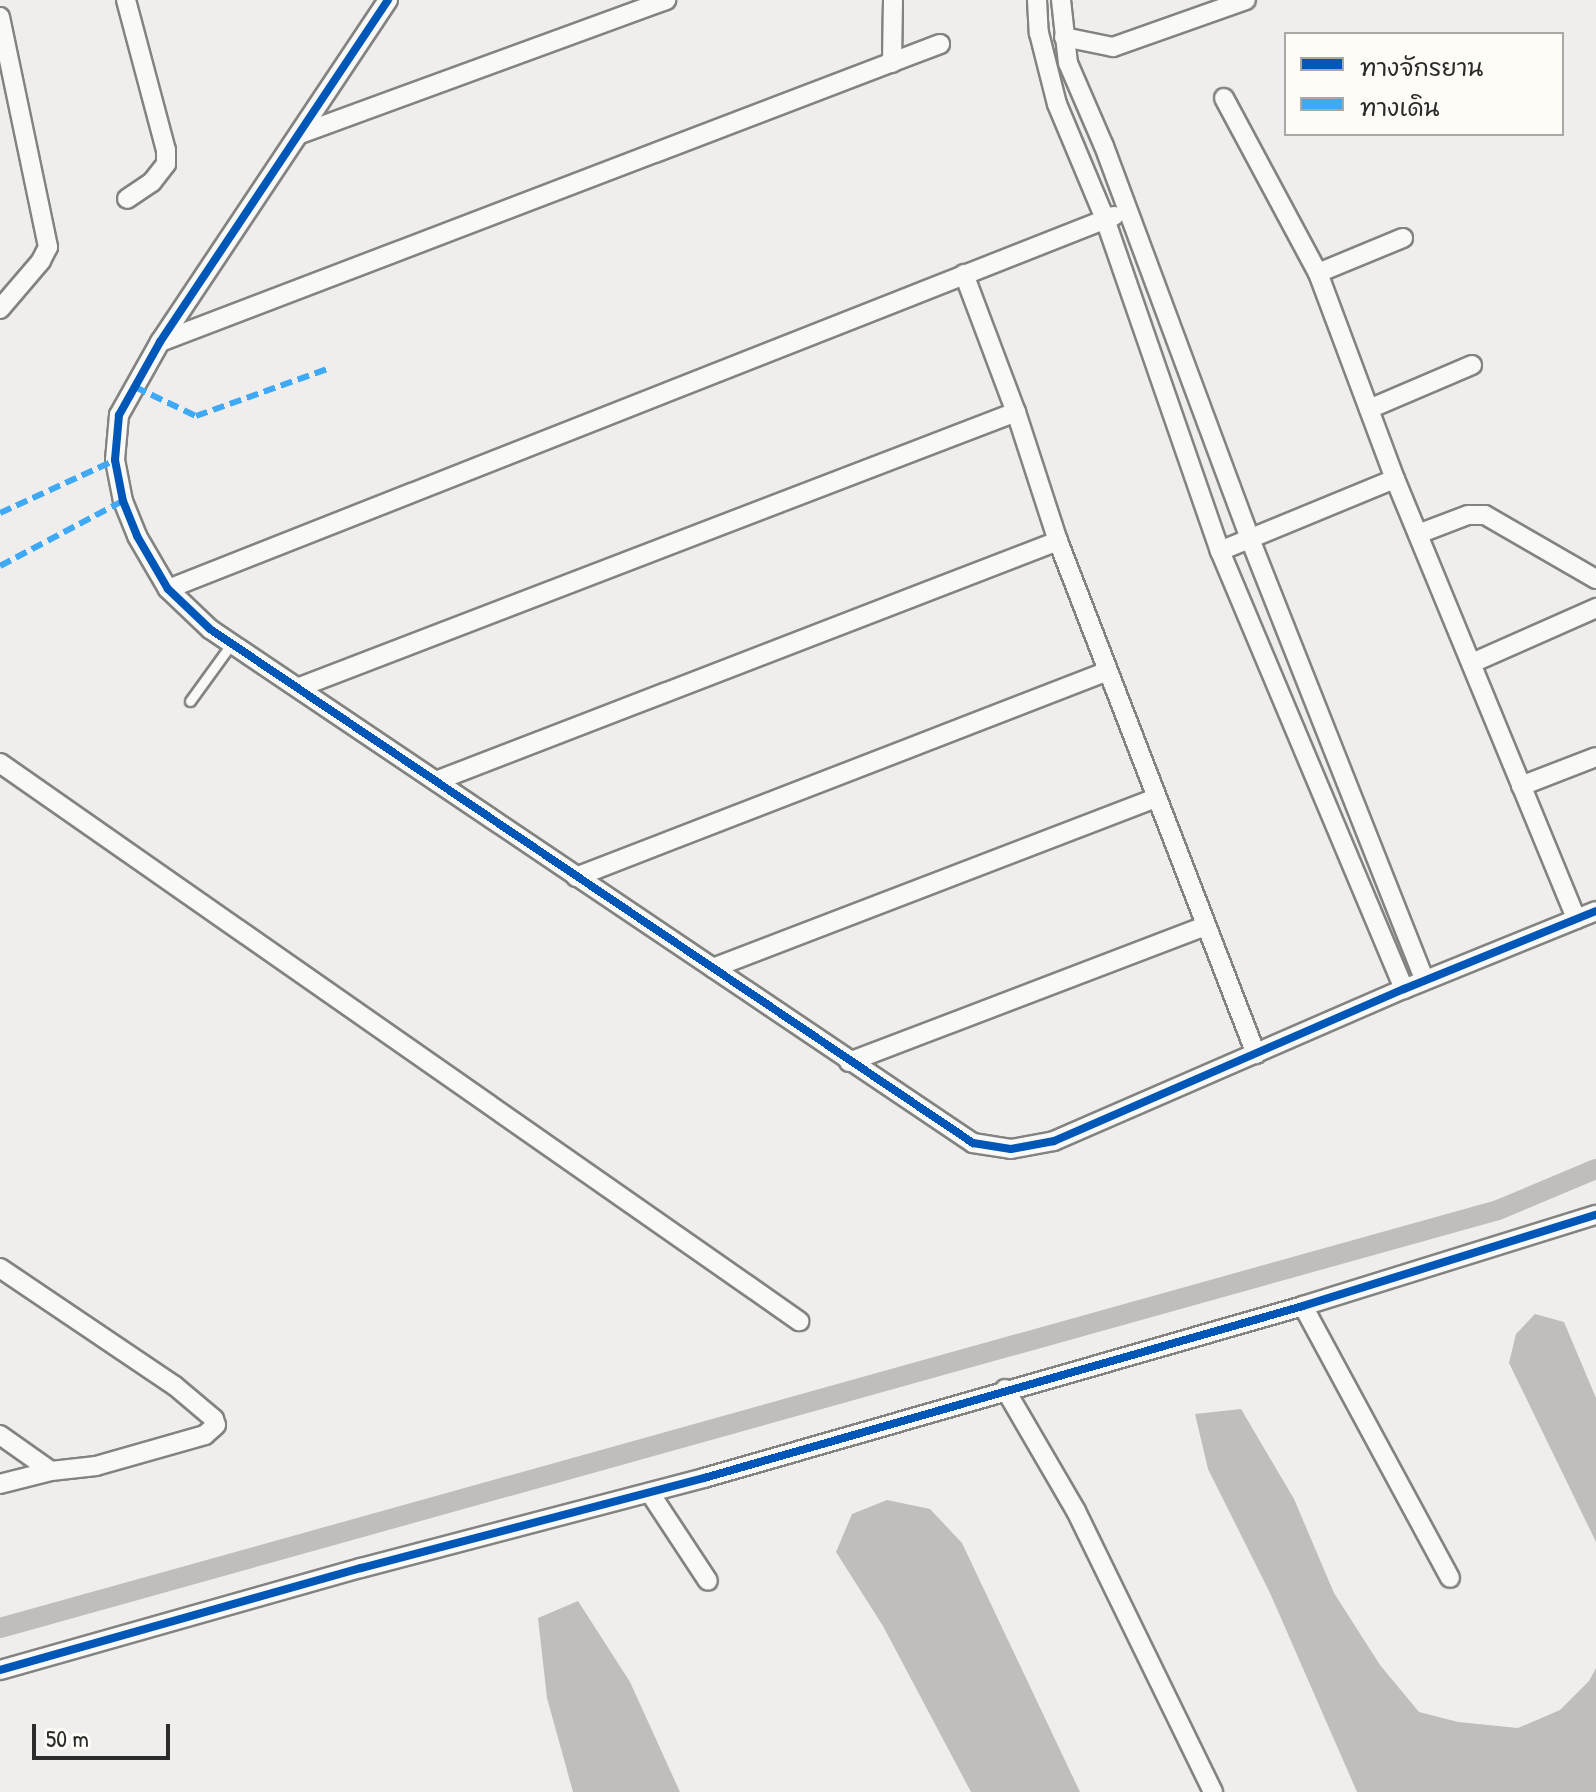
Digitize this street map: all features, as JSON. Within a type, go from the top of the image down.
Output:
[{"type":"street","points":[[126,0],[166,150],[166,164],[152,182],[127,199]]},
{"type":"street","points":[[388,0],[160,342],[119,415],[115,460],[123,501],[155,571],[168,589],[210,629],[973,1143],[1011,1149],[1054,1141],[1425,980],[1596,911]]},
{"type":"street","points":[[300,134],[666,0]]},
{"type":"street","points":[[892,63],[893,0]]},
{"type":"street","points":[[1037,0],[1039,33],[1057,104],[1105,219],[1220,551],[1404,989]]},
{"type":"street","points":[[1061,0],[1068,63],[1128,212],[1250,539],[1425,980]]},
{"type":"street","points":[[1064,37],[1113,47],[1246,0]]},
{"type":"street","points":[[0,17],[48,247],[41,261],[0,309]]},
{"type":"street","points":[[160,342],[940,44]]},
{"type":"street","points":[[1224,98],[1318,273],[1395,479],[1576,919]]},
{"type":"street","points":[[168,589],[1082,227],[1128,212]]},
{"type":"street","points":[[1318,273],[1403,238]]},
{"type":"street","points":[[964,274],[1016,412],[1058,541],[1256,1054]]},
{"type":"street","points":[[1369,409],[1472,365]]},
{"type":"street","points":[[300,687],[1016,412]]},
{"type":"street","points":[[1220,551],[1395,479]]},
{"type":"street","points":[[1418,534],[1468,515],[1485,515],[1596,579]]},
{"type":"street","points":[[436,781],[1058,541]]},
{"type":"street","points":[[1472,663],[1596,608]]},
{"type":"street","points":[[576,877],[1108,671]]},
{"type":"street","points":[[1521,786],[1596,757]]},
{"type":"street","points":[[0,763],[799,1321]]},
{"type":"street","points":[[713,968],[1156,798]]},
{"type":"street","points":[[849,1062],[1206,926]]},
{"type":"street","points":[[0,1670],[389,1560],[650,1493],[1303,1306],[1596,1215]]},
{"type":"street","points":[[0,1268],[175,1386],[214,1419],[216,1425],[205,1435],[96,1466],[51,1471],[0,1484]]},
{"type":"street","points":[[1303,1306],[1450,1578]]},
{"type":"street","points":[[1005,1389],[1076,1511],[1213,1792]]},
{"type":"street","points":[[0,1435],[51,1471]]},
{"type":"street","points":[[650,1493],[708,1581]]},
{"type":"lane","points":[[190,701],[232,643]]},
{"type":"shaded area","points":[[1535,1314],[1564,1322],[1596,1398],[1596,1542],[1509,1363],[1516,1334]]},
{"type":"shaded area","points":[[1241,1409],[1294,1499],[1334,1593],[1380,1665],[1419,1712],[1458,1722],[1518,1728],[1560,1710],[1589,1681],[1596,1668],[1596,1792],[1357,1792],[1270,1593],[1208,1469],[1195,1414]]},
{"type":"shaded area","points":[[887,1500],[930,1509],[962,1543],[1080,1792],[971,1792],[883,1626],[836,1552],[852,1514]]},
{"type":"shaded area","points":[[578,1601],[630,1682],[680,1792],[573,1792],[547,1698],[538,1618]]},
{"type":"waterway","points":[[0,1628],[1498,1210],[1596,1169]]},
{"type":"marked path","points":[[135,387],[196,416],[327,369]]},
{"type":"marked path","points":[[0,513],[115,460]]},
{"type":"marked path","points":[[0,566],[123,501]]},
{"type":"cycle path","points":[[388,0],[160,342],[119,415],[115,460],[123,501],[137,536],[168,589],[210,629],[973,1143],[1011,1149],[1054,1141],[1404,989],[1596,911]]},
{"type":"cycle path","points":[[0,1670],[361,1568],[704,1478],[1303,1306],[1596,1215]]}]
